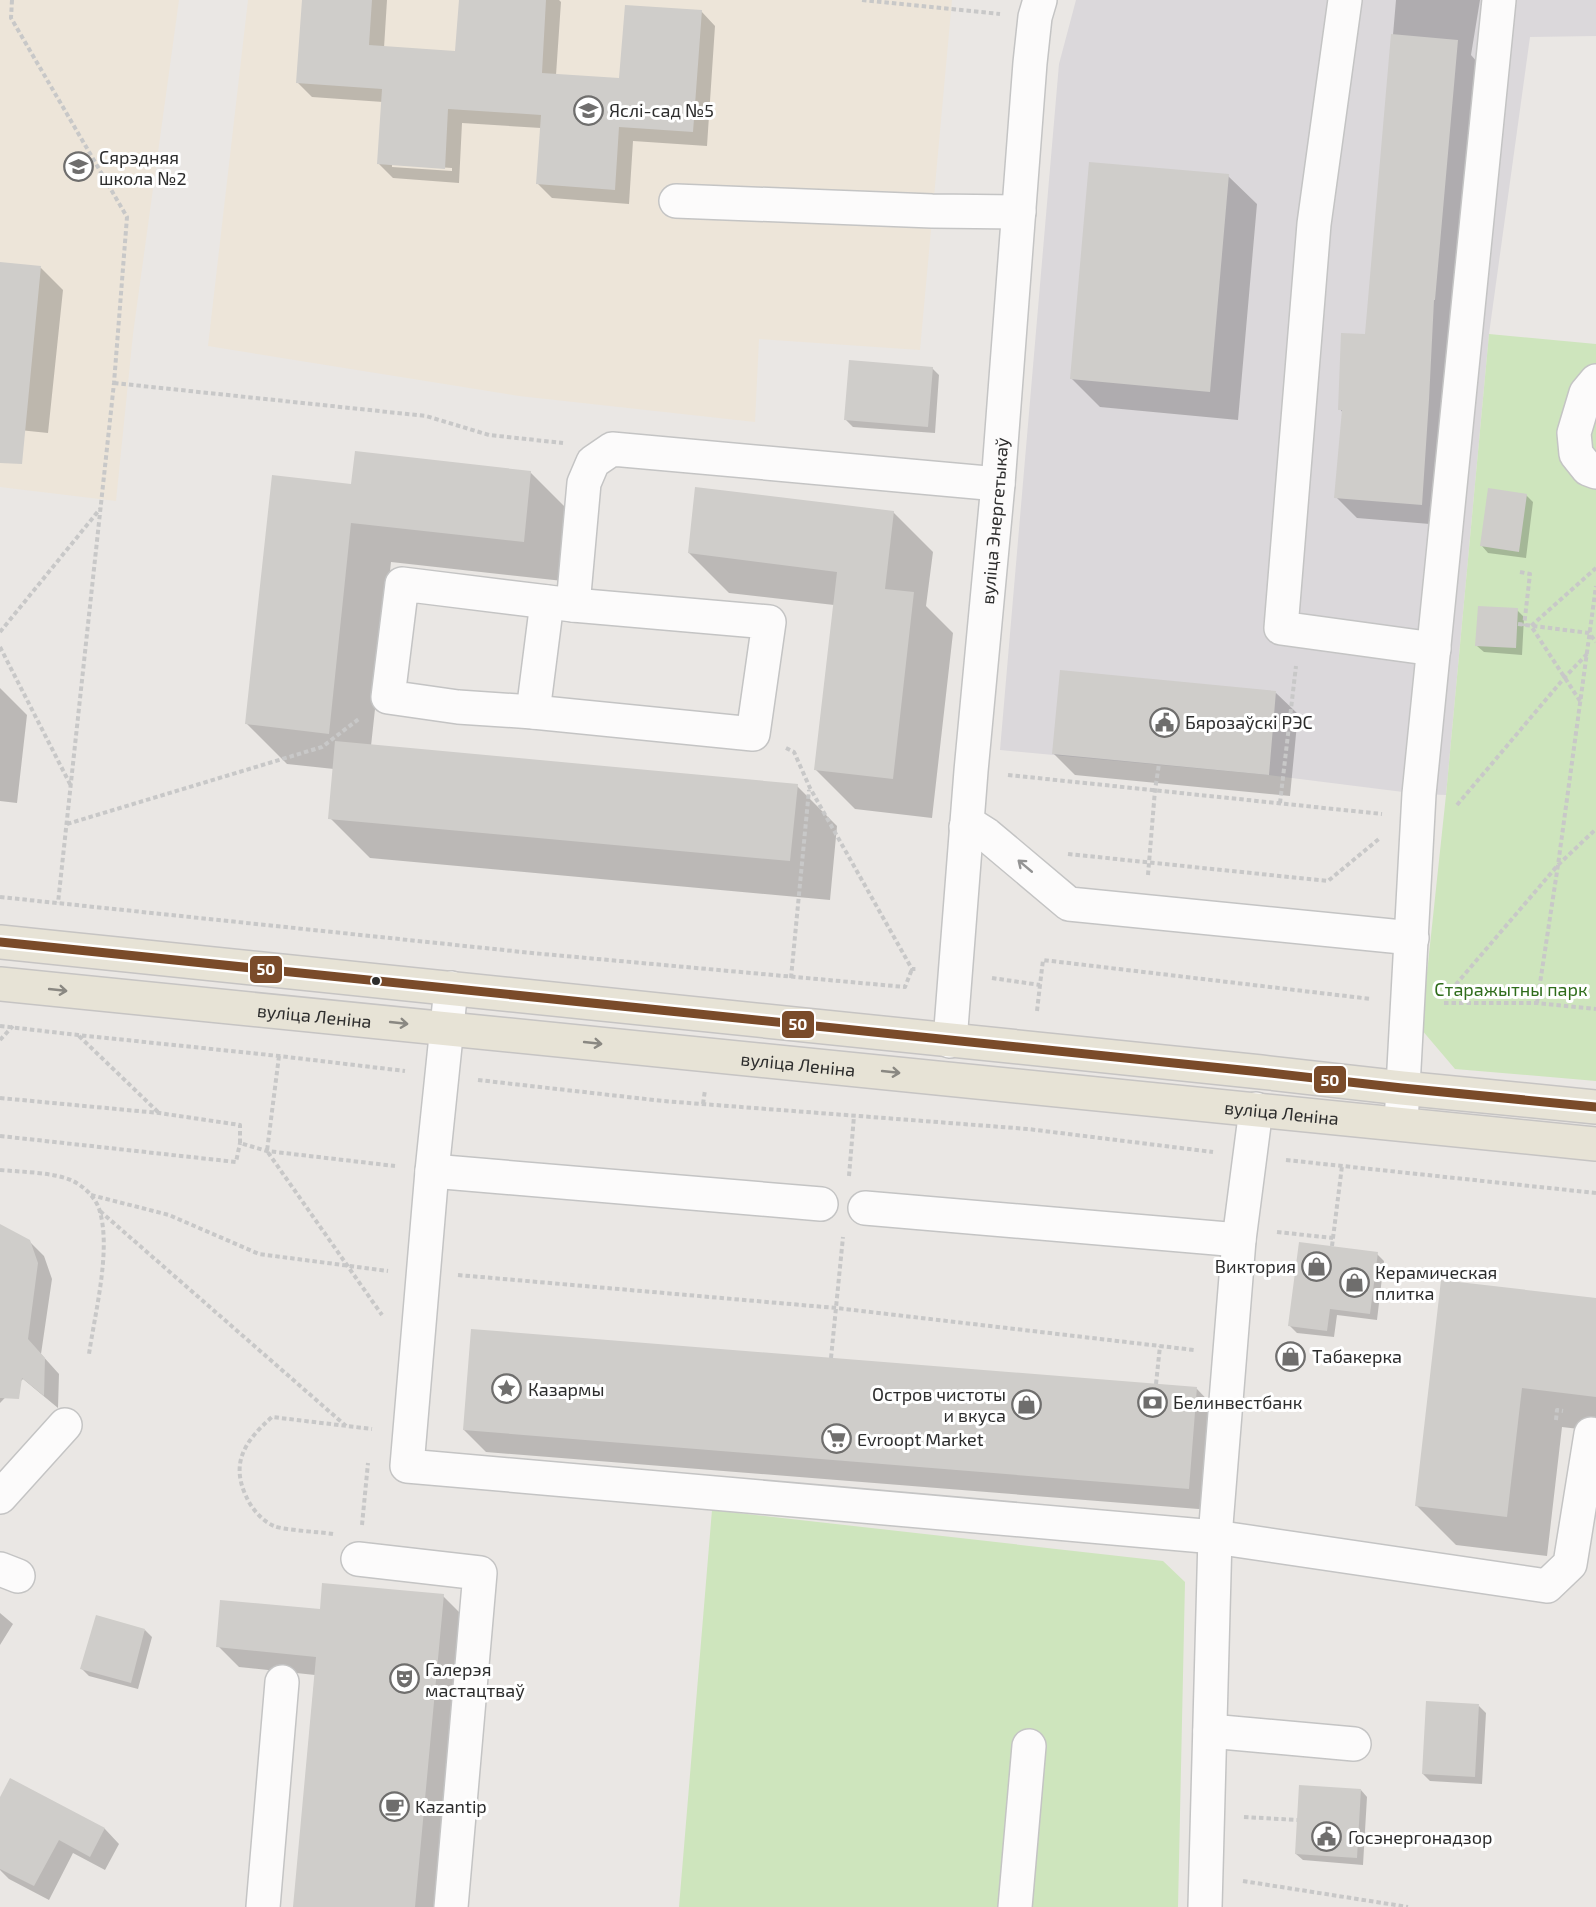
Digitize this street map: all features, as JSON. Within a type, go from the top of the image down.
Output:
[{"type":"main road","name":"вуліца Леніна","points":[[0,942],[1596,1107]]},
{"type":"main road","name":"вуліца Леніна","points":[[0,984],[1596,1144]]},
{"type":"main road","points":[[948,1078],[950,1041]]},
{"type":"main road","points":[[1256,1109],[1261,1072]]},
{"type":"street","name":"вуліца Энергетыкаў","points":[[950,1041],[966,827],[998,484],[1030,63],[1035,17],[1040,0]]},
{"type":"street","points":[[1345,0],[1314,224],[1281,628],[1434,649]]},
{"type":"street","points":[[1401,1123],[1412,938],[1413,817],[1419,794],[1499,0]]},
{"type":"street","points":[[676,201],[1019,212]]},
{"type":"street","points":[[1596,381],[1586,393],[1574,433],[1576,454],[1588,469],[1596,472]]},
{"type":"street","points":[[533,712],[560,604],[584,483],[593,462],[612,449],[998,484]]},
{"type":"street","points":[[402,584],[560,604],[769,622],[753,734],[533,712],[458,707],[388,697],[402,584]]},
{"type":"street","points":[[966,827],[976,828],[987,835],[1069,904],[1412,938]]},
{"type":"street","points":[[451,988],[432,1171],[407,1466],[1215,1536],[1547,1586],[1570,1564],[1591,1434],[1596,1435]]},
{"type":"street","points":[[1205,1907],[1215,1536],[1240,1234],[1256,1109]]},
{"type":"street","points":[[432,1171],[821,1204]]},
{"type":"street","points":[[865,1208],[1240,1234]]},
{"type":"street","points":[[0,1497],[65,1425]]},
{"type":"street","points":[[349,1547],[480,1573],[451,1907]]},
{"type":"street","points":[[263,1907],[282,1682]]},
{"type":"street","points":[[1210,1731],[1354,1744]]},
{"type":"street","points":[[1015,1907],[1029,1746]]},
{"type":"path","points":[[12,0],[11,18],[127,218],[114,383],[58,903]]},
{"type":"path","points":[[862,0],[1004,14]]},
{"type":"path","points":[[114,383],[426,416],[489,435],[612,449]]},
{"type":"path","points":[[0,632],[101,509]]},
{"type":"path","points":[[1531,626],[1596,568]]},
{"type":"path","points":[[1520,572],[1530,574],[1524,626]]},
{"type":"path","points":[[1537,1003],[1596,586]]},
{"type":"path","points":[[1518,624],[1590,633],[1596,642]]},
{"type":"path","points":[[1531,626],[1581,701]]},
{"type":"path","points":[[1280,803],[1300,631]]},
{"type":"path","points":[[0,646],[71,787]]},
{"type":"path","points":[[1004,774],[1432,819],[1449,814],[1587,654]]},
{"type":"path","points":[[67,824],[322,747],[388,697]]},
{"type":"path","points":[[753,734],[794,752],[810,788],[912,969]]},
{"type":"path","points":[[1145,912],[1155,790],[1160,764]]},
{"type":"path","points":[[791,978],[810,788]]},
{"type":"path","points":[[1062,854],[1328,881],[1413,817]]},
{"type":"path","points":[[1596,829],[1558,865],[1440,1003],[1537,1003],[1596,1009]]},
{"type":"path","points":[[0,897],[544,954],[905,987],[912,969]]},
{"type":"path","points":[[982,976],[1040,985],[1043,960],[1408,1003]]},
{"type":"path","points":[[912,969],[921,969]]},
{"type":"path","points":[[0,1026],[279,1056],[267,1151],[383,1316]]},
{"type":"path","points":[[0,1040],[13,1026]]},
{"type":"path","points":[[78,1035],[159,1113]]},
{"type":"path","points":[[0,1098],[159,1113],[240,1125],[240,1143],[236,1162],[0,1136]]},
{"type":"path","points":[[663,1101],[1028,1129],[1250,1157],[1596,1193]]},
{"type":"path","points":[[240,1143],[267,1151],[432,1171]]},
{"type":"path","points":[[1332,1246],[1342,1166]]},
{"type":"path","points":[[0,1170],[43,1173],[73,1181],[91,1195],[100,1210],[346,1426]]},
{"type":"path","points":[[91,1195],[169,1215],[259,1254],[387,1271],[423,1272],[836,1308],[1230,1354]]},
{"type":"path","points":[[89,1354],[105,1249],[100,1210]]},
{"type":"path","points":[[1240,1234],[1333,1238]]},
{"type":"path","points":[[1156,1384],[1160,1346]]},
{"type":"path","points":[[1555,1421],[1557,1410],[1567,1411]]},
{"type":"path","points":[[349,1547],[274,1527],[251,1507],[240,1483],[240,1459],[248,1442],[272,1417],[372,1429]]},
{"type":"path","points":[[1234,1816],[1297,1820]]},
{"type":"path","points":[[1206,1875],[1408,1907]]},
{"type":"shaded area","name":"Сярэдняя школа №2","points":[[0,0],[179,0],[133,334],[116,501],[0,487]]},
{"type":"shaded area","name":"Яслі-сад №5","points":[[248,0],[952,0],[920,350],[759,339],[755,422],[519,396],[208,346]]},
{"type":"shaded area","points":[[1076,0],[1596,0],[1596,36],[1530,37],[1489,334],[1446,795],[1419,794],[1269,775],[1000,750],[1059,64]]},
{"type":"green space","name":"Старажытны парк","points":[[1489,334],[1596,344],[1596,1081],[1455,1069],[1421,1029],[1446,795]]},
{"type":"green space","points":[[712,1510],[1163,1561],[1185,1582],[1178,1907],[679,1907]]},
{"type":"building","points":[[302,0],[372,0],[369,45],[455,51],[459,0],[546,0],[542,73],[619,78],[625,5],[702,10],[693,132],[619,127],[615,190],[536,184],[541,115],[448,109],[445,169],[377,164],[382,89],[296,83]]},
{"type":"building","points":[[1391,34],[1458,40],[1434,300],[1422,505],[1334,498],[1342,410],[1338,410],[1341,333],[1365,334]]},
{"type":"building","points":[[1089,162],[1229,174],[1210,392],[1070,379]]},
{"type":"building","points":[[0,262],[41,266],[22,464],[0,463]]},
{"type":"building","points":[[849,360],[933,367],[928,427],[844,420]]},
{"type":"building","points":[[355,451],[531,471],[524,542],[351,523],[329,734],[245,724],[272,475],[351,484]]},
{"type":"building","points":[[695,487],[894,511],[885,589],[914,592],[893,779],[814,770],[837,572],[688,553]]},
{"type":"building","points":[[1488,488],[1527,494],[1519,552],[1480,546]]},
{"type":"building","points":[[1478,606],[1518,608],[1516,648],[1475,646]]},
{"type":"building","name":"Бярозаўскі РЭС","points":[[1060,670],[1276,691],[1269,775],[1052,754]]},
{"type":"building","points":[[335,741],[798,784],[790,861],[328,819]]},
{"type":"building","points":[[0,1224],[30,1240],[38,1263],[28,1339],[45,1358],[44,1396],[22,1378],[19,1399],[0,1398]]},
{"type":"building","points":[[1299,1242],[1378,1252],[1370,1314],[1330,1309],[1327,1331],[1288,1326]]},
{"type":"building","points":[[1441,1280],[1596,1298],[1596,1397],[1522,1388],[1507,1517],[1415,1506]]},
{"type":"building","points":[[471,1329],[1197,1387],[1189,1489],[463,1430]]},
{"type":"building","points":[[322,1583],[444,1594],[415,1907],[293,1907],[316,1657],[216,1647],[220,1600],[320,1609]]},
{"type":"building","points":[[96,1615],[145,1629],[131,1683],[80,1669]]},
{"type":"building","points":[[1426,1701],[1479,1704],[1475,1777],[1422,1774]]},
{"type":"building","points":[[10,1778],[105,1828],[90,1857],[59,1840],[34,1886],[0,1869],[0,1797]]},
{"type":"building","name":"Госэнергонадзор","points":[[1299,1785],[1361,1789],[1357,1858],[1295,1854]]},
{"type":"transit line","name":"50","points":[[0,942],[1596,1107]]},
{"type":"place","name":"Яслі-сад №5","points":[[588,110]]},
{"type":"place","name":"Сярэдняя школа №2","points":[[78,167]]},
{"type":"place","name":"Бярозаўскі РЭС","points":[[1164,722]]},
{"type":"place","name":"Виктория","points":[[1317,1266]]},
{"type":"place","name":"Керамическая плитка","points":[[1354,1282]]},
{"type":"place","name":"Табакерка","points":[[1291,1356]]},
{"type":"place","name":"Казармы","points":[[507,1389]]},
{"type":"place","name":"Белинвестбанк","points":[[1152,1402]]},
{"type":"place","name":"Остров чистоты и вкуса","points":[[1027,1404]]},
{"type":"place","name":"Evroopt Market","points":[[836,1439]]},
{"type":"place","name":"Галерэя мастацтваў","points":[[404,1679]]},
{"type":"place","name":"Kazantip","points":[[394,1806]]},
{"type":"place","name":"Госэнергонадзор","points":[[1327,1837]]}]
